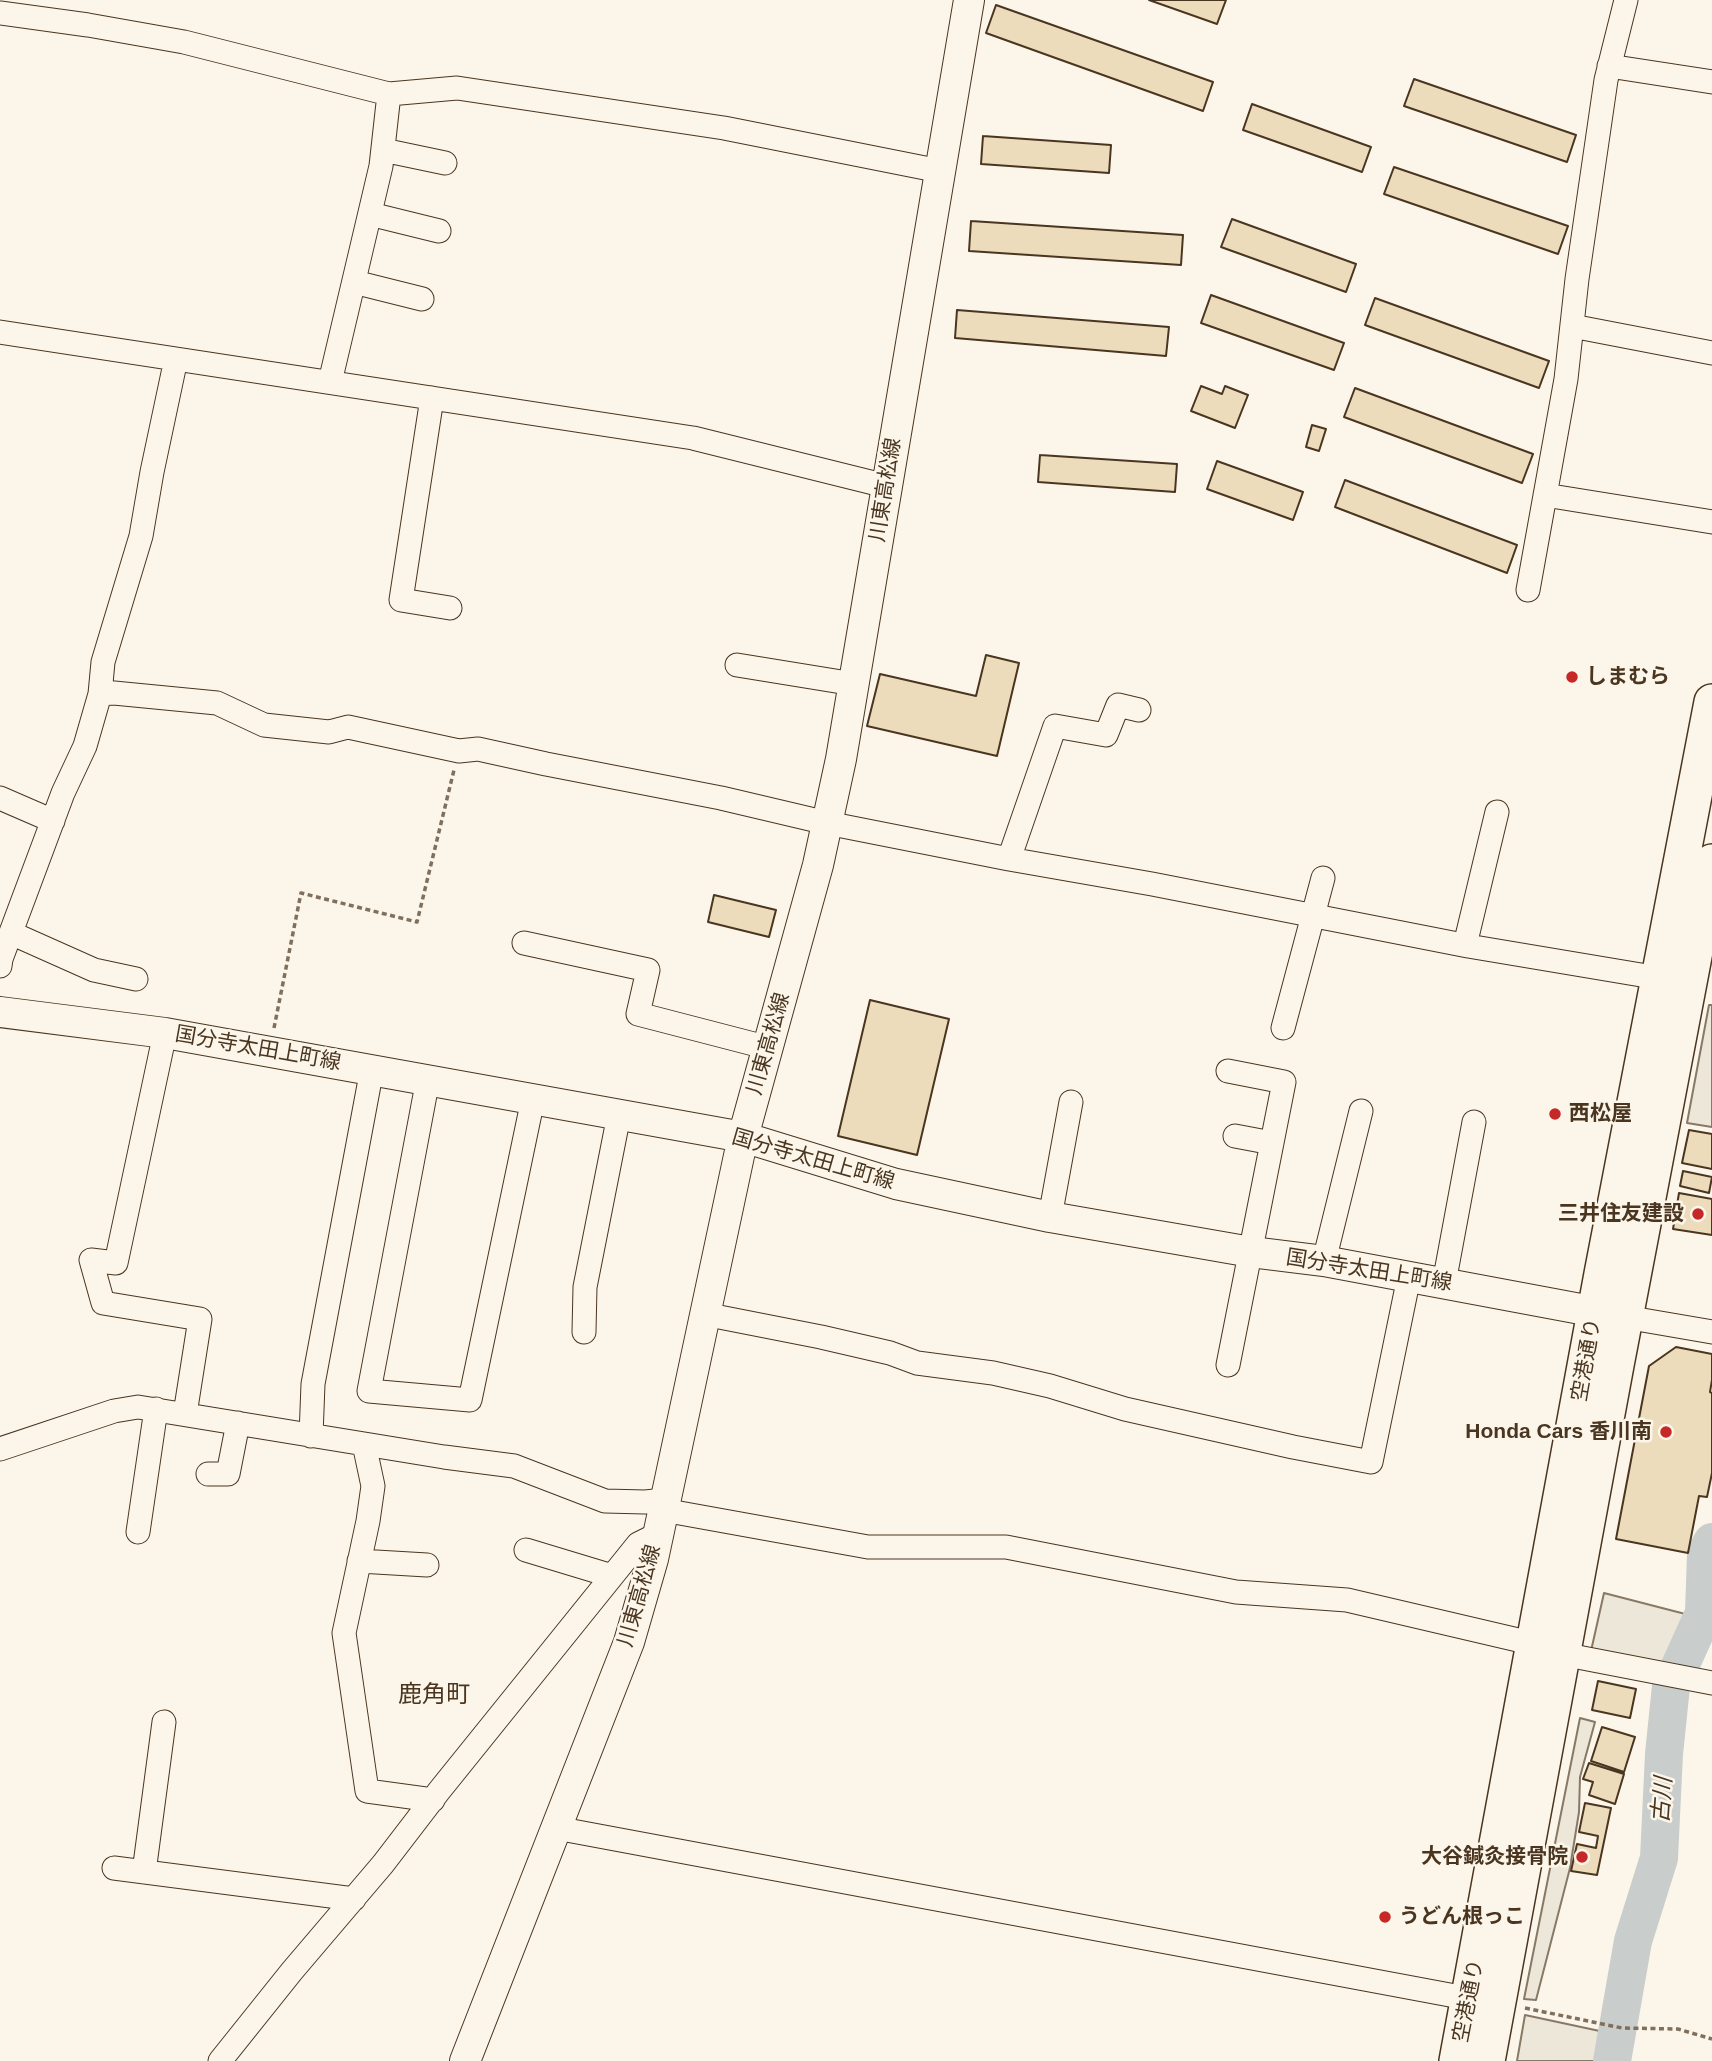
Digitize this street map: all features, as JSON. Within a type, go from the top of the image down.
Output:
[{"type":"highway","name":"空港通り","points":[[1457,2061],[1483,2001],[1610,1314],[1659,978],[1712,702]]},
{"type":"highway","name":"空港通り","points":[[1610,1314],[1712,862]]},
{"type":"highway","name":"空港通り","points":[[1483,2001],[1487,2061]]},
{"type":"main road","name":"川東高松線","points":[[465,2061],[628,1642],[653,1559],[743,1138],[818,865],[841,759],[969,0]]},
{"type":"main road","name":"国分寺太田上町線","points":[[0,1012],[164,1033],[743,1138],[895,1184],[1050,1217],[1251,1252],[1324,1261],[1610,1314]]},
{"type":"street","points":[[1528,590],[1566,379],[1600,120],[1609,66],[1626,0]]},
{"type":"street","points":[[0,13],[184,42],[389,93],[457,88],[724,128],[940,171]]},
{"type":"street","points":[[1609,66],[1712,82]]},
{"type":"street","points":[[330,383],[370,214],[383,150],[389,93]]},
{"type":"street","points":[[383,150],[445,163]]},
{"type":"street","points":[[370,214],[439,231]]},
{"type":"street","points":[[354,282],[422,299]]},
{"type":"street","points":[[1572,326],[1712,353]]},
{"type":"street","points":[[0,332],[693,438],[886,486]]},
{"type":"street","points":[[0,967],[53,821],[85,746],[100,694],[103,662],[141,536],[176,359]]},
{"type":"street","points":[[432,398],[401,600],[450,608]]},
{"type":"street","points":[[1545,495],[1712,522]]},
{"type":"street","points":[[737,665],[854,684]]},
{"type":"street","points":[[100,694],[217,703],[264,725],[329,732],[348,727],[459,751],[478,749],[1010,859],[1465,945],[1659,978]]},
{"type":"street","points":[[1010,859],[1055,726],[1106,735],[1118,705],[1139,710]]},
{"type":"street","points":[[0,799],[53,821]]},
{"type":"street","points":[[1465,945],[1497,811]]},
{"type":"street","points":[[1283,1028],[1323,878]]},
{"type":"street","points":[[11,933],[94,970],[136,979]]},
{"type":"street","points":[[524,943],[648,971],[638,1014],[769,1048]]},
{"type":"street","points":[[164,1033],[116,1263],[91,1260],[103,1303],[200,1319],[185,1414]]},
{"type":"street","points":[[311,1436],[313,1384],[372,1069]]},
{"type":"street","points":[[1228,1072],[1284,1082],[1228,1365]]},
{"type":"street","points":[[428,1080],[369,1391],[470,1400],[533,1099]]},
{"type":"street","points":[[1050,1217],[1071,1102]]},
{"type":"street","points":[[1324,1261],[1362,1111]]},
{"type":"street","points":[[584,1332],[585,1287],[619,1115]]},
{"type":"street","points":[[1444,1283],[1474,1122]]},
{"type":"street","points":[[1235,1136],[1272,1143]]},
{"type":"street","points":[[704,1314],[821,1337],[890,1353],[917,1363],[1005,1376],[1050,1386],[1125,1409],[1371,1462],[1409,1277]]},
{"type":"street","points":[[1610,1314],[1712,1332]]},
{"type":"street","points":[[0,1449],[114,1411],[138,1407],[156,1409],[311,1436],[514,1466],[605,1501],[645,1502],[662,1514],[868,1547],[1006,1547],[1236,1592],[1347,1600],[1548,1649],[1712,1684]]},
{"type":"street","points":[[138,1532],[156,1409]]},
{"type":"street","points":[[208,1474],[228,1474],[238,1423]]},
{"type":"street","points":[[364,1444],[373,1486],[344,1633],[367,1791],[433,1800]]},
{"type":"street","points":[[220,2061],[354,1899],[662,1514]]},
{"type":"street","points":[[526,1550],[612,1576]]},
{"type":"street","points":[[359,1561],[427,1566]]},
{"type":"street","points":[[144,1872],[164,1722]]},
{"type":"street","points":[[556,1828],[1483,2001]]},
{"type":"street","points":[[114,1868],[354,1899]]},
{"type":"path","points":[[269,1051],[301,893],[416,922],[459,751]]},
{"type":"path","points":[[1483,2001],[1622,2028],[1678,2029],[1712,2039]]},
{"type":"shaded area","points":[[1709,1005],[1712,1005],[1712,1127],[1687,1123]]},
{"type":"shaded area","points":[[1604,1593],[1693,1616],[1669,1667],[1591,1651]]},
{"type":"shaded area","points":[[1580,1718],[1595,1722],[1580,1777],[1579,1812],[1570,1868],[1536,2000],[1524,1999]]},
{"type":"shaded area","points":[[1525,2015],[1609,2033],[1604,2061],[1517,2061]]},
{"type":"building","points":[[1149,0],[1226,0],[1217,24]]},
{"type":"building","points":[[996,5],[1213,82],[1203,111],[986,33]]},
{"type":"building","points":[[1414,79],[1576,135],[1567,162],[1404,106]]},
{"type":"building","points":[[1252,104],[1371,147],[1362,172],[1243,130]]},
{"type":"building","points":[[983,136],[1111,145],[1109,173],[981,164]]},
{"type":"building","points":[[1394,167],[1568,226],[1558,254],[1384,194]]},
{"type":"building","points":[[1232,219],[1356,264],[1346,292],[1221,247]]},
{"type":"building","points":[[971,221],[1183,235],[1181,265],[969,251]]},
{"type":"building","points":[[1211,295],[1344,343],[1334,370],[1201,323]]},
{"type":"building","points":[[1375,298],[1549,361],[1539,388],[1365,325]]},
{"type":"building","points":[[957,310],[1169,327],[1166,356],[955,338]]},
{"type":"building","points":[[1201,386],[1222,394],[1225,386],[1248,395],[1235,428],[1191,411]]},
{"type":"building","points":[[1355,388],[1533,454],[1522,483],[1344,417]]},
{"type":"building","points":[[1312,425],[1326,429],[1319,451],[1306,447]]},
{"type":"building","points":[[1040,455],[1177,464],[1175,492],[1038,482]]},
{"type":"building","points":[[1217,461],[1303,492],[1293,520],[1207,489]]},
{"type":"building","points":[[1345,480],[1517,545],[1507,573],[1335,507]]},
{"type":"building","points":[[986,655],[1019,663],[997,756],[867,726],[880,674],[976,696]]},
{"type":"building","points":[[714,895],[776,910],[769,937],[708,922]]},
{"type":"building","points":[[870,1000],[949,1019],[917,1155],[838,1136]]},
{"type":"building","points":[[1689,1130],[1712,1134],[1712,1169],[1682,1163]]},
{"type":"building","points":[[1683,1171],[1712,1177],[1709,1193],[1680,1186]]},
{"type":"building","points":[[1679,1193],[1712,1199],[1712,1235],[1673,1229]]},
{"type":"building","points":[[1676,1347],[1712,1354],[1712,1473],[1707,1497],[1699,1496],[1688,1553],[1616,1539],[1649,1366]]},
{"type":"building","points":[[1598,1681],[1636,1689],[1630,1718],[1592,1710]]},
{"type":"building","points":[[1602,1727],[1635,1737],[1624,1772],[1591,1761]]},
{"type":"building","points":[[1589,1763],[1624,1774],[1615,1804],[1589,1795],[1593,1782],[1583,1779]]},
{"type":"building","points":[[1585,1803],[1611,1808],[1597,1875],[1571,1871],[1577,1844],[1596,1848],[1598,1836],[1579,1832]]},
{"type":"waterway","name":"古川","points":[[1612,2061],[1633,1941],[1659,1858],[1664,1754],[1671,1686],[1704,1613],[1706,1554],[1712,1542]]},
{"type":"place","name":"しまむら","points":[[1572,677]]},
{"type":"place","name":"西松屋","points":[[1555,1114]]},
{"type":"place","name":"三井住友建設","points":[[1698,1214]]},
{"type":"place","name":"Honda Cars 香川南","points":[[1666,1432]]},
{"type":"place","name":"大谷鍼灸接骨院","points":[[1582,1857]]},
{"type":"place","name":"うどん根っこ","points":[[1385,1917]]},
{"type":"district","name":"鹿角町","points":[[434,1695]]}]
